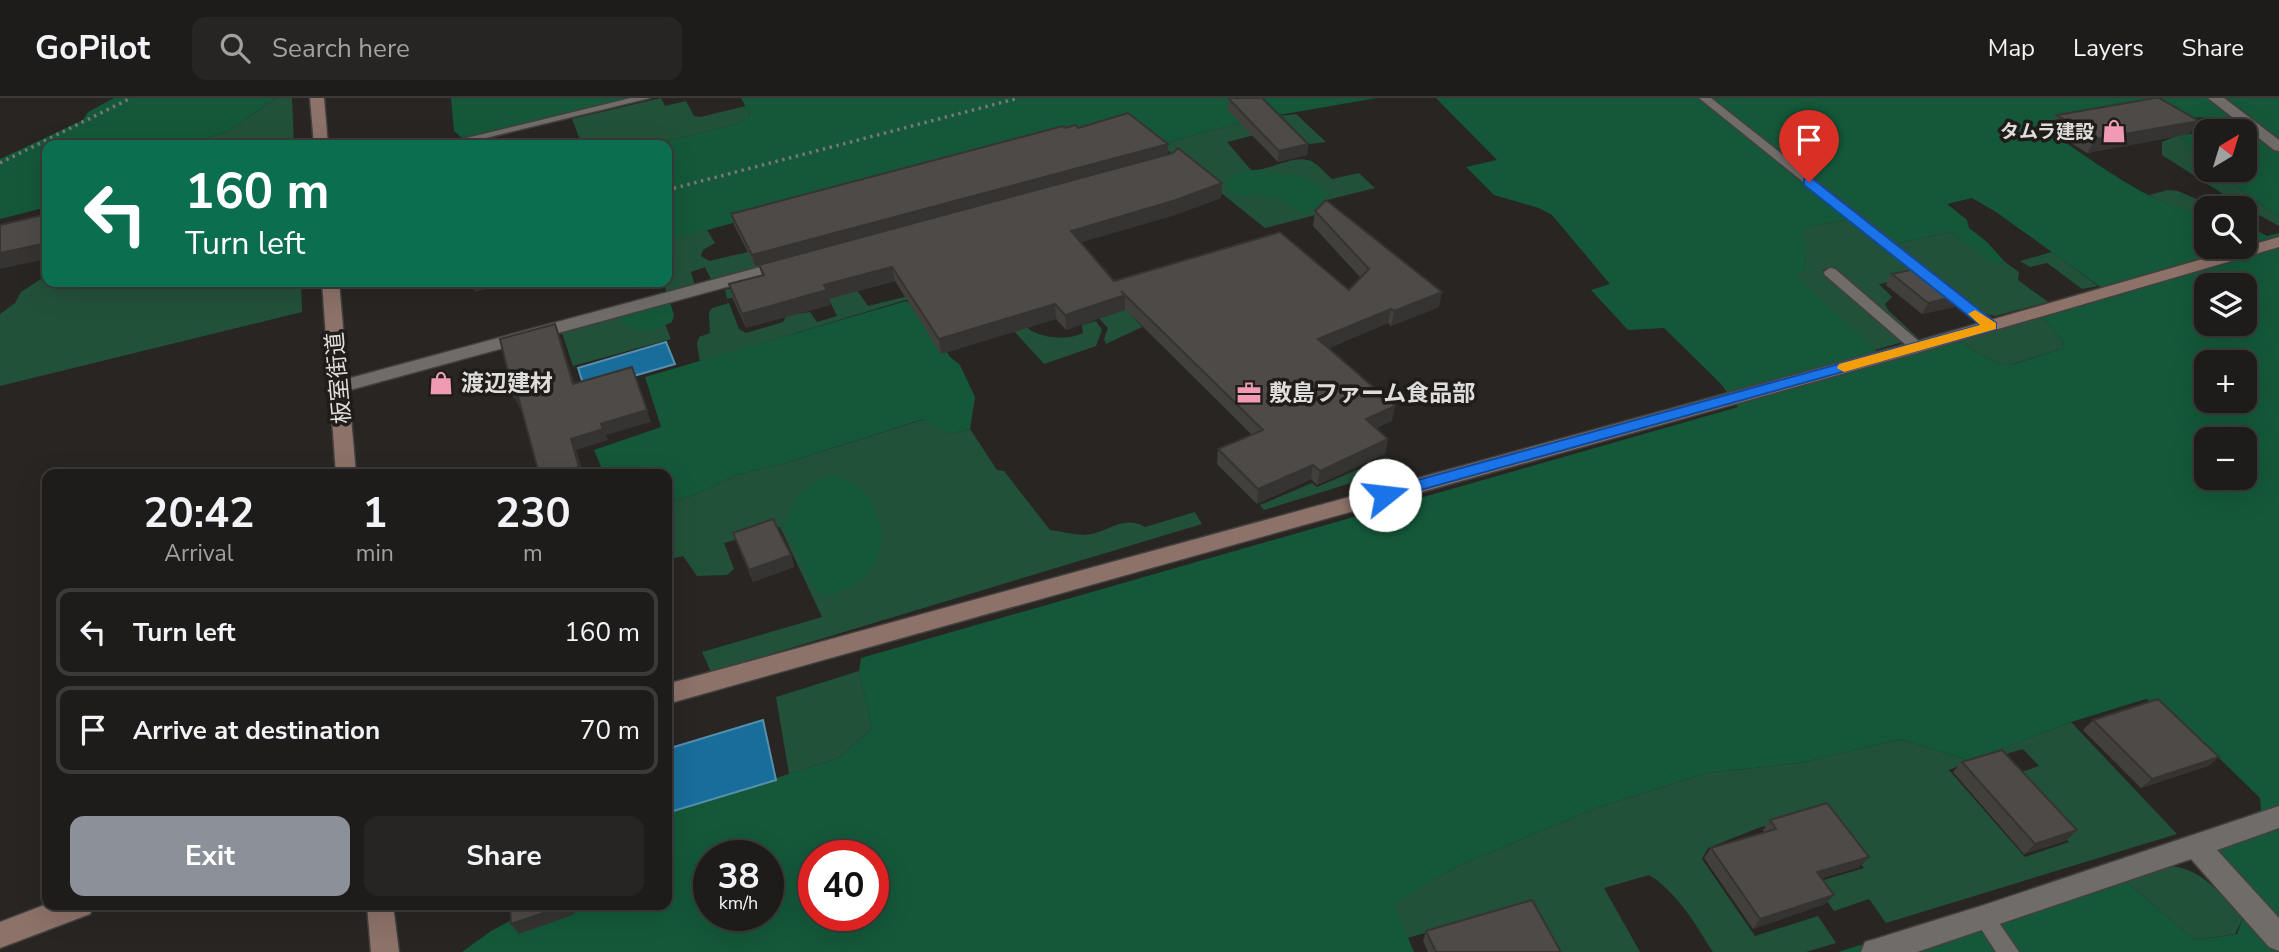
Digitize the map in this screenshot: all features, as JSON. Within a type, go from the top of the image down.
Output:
[{"type":"street","points":[[317,98],[321,140]]},
{"type":"street","points":[[2215,98],[2279,147]]},
{"type":"street","points":[[672,693],[1917,347],[2279,242]]},
{"type":"street","points":[[339,387],[806,260]]},
{"type":"street","name":"板室街道","points":[[331,287],[346,469]]},
{"type":"street","points":[[1875,952],[1984,918],[2279,817]]},
{"type":"street","points":[[2195,845],[2279,939]]},
{"type":"street","points":[[0,935],[67,910]]},
{"type":"street","points":[[381,910],[385,952]]},
{"type":"lane","points":[[465,140],[645,98]]},
{"type":"lane","points":[[1704,98],[1991,326]]},
{"type":"lane","points":[[1830,272],[1917,347]]},
{"type":"lane","points":[[1984,918],[2009,952]]},
{"type":"path","points":[[46,140],[131,98]]},
{"type":"path","points":[[672,189],[1019,98]]},
{"type":"path","points":[[0,163],[42,142]]},
{"type":"green space","points":[[114,98],[276,98],[229,131],[201,140],[42,140],[42,208],[0,219],[0,159],[83,120],[88,112]]},
{"type":"green space","points":[[276,98],[292,98],[294,140],[201,140],[229,131]]},
{"type":"green space","points":[[451,98],[634,98],[462,138],[454,131]]},
{"type":"green space","points":[[661,98],[665,106],[686,101],[694,116],[700,117],[746,106],[750,116],[740,123],[672,140],[580,140],[572,119]]},
{"type":"green space","points":[[741,98],[1377,98],[1256,119],[1160,144],[1076,129],[672,240],[672,140],[740,123],[750,115]]},
{"type":"green space","points":[[1436,98],[2208,98],[2233,117],[2164,118],[2149,109],[2044,128],[2144,193],[2194,211],[2194,259],[2257,259],[2257,231],[2267,236],[2279,233],[2279,952],[1838,952],[2087,874],[2125,881],[2195,940],[2237,934],[2243,918],[2250,913],[2194,838],[2261,810],[2260,798],[2177,717],[2146,699],[2071,722],[1970,761],[1901,739],[1800,763],[1707,773],[1596,808],[1456,867],[1394,904],[1414,952],[462,952],[491,931],[530,910],[672,910],[672,811],[839,758],[872,728],[859,671],[861,658],[1738,407],[1721,384],[1664,328],[1628,330],[1591,290],[1610,284],[1552,215],[1539,208],[1494,195],[1466,167],[1497,160]],"holes":[[[1972,198],[1996,212],[2113,296],[2042,316],[2064,343],[2063,348],[2011,365],[1996,363],[1957,340],[1886,360],[1797,277],[1806,266],[1804,228],[1858,217],[1894,244],[1951,232],[1993,264],[2005,262],[1987,242],[1969,228],[1967,220],[1947,204]]]},
{"type":"green space","points":[[2221,98],[2279,98],[2279,218],[2257,202],[2257,196],[2250,196],[2231,182],[2258,182],[2258,119],[2247,119]]},
{"type":"green space","points":[[1296,114],[1326,142],[1310,144],[1282,128],[1227,142],[1251,170],[1304,159],[1314,162],[1332,179],[1359,173],[1375,188],[1327,200],[1335,210],[1265,228],[1160,144],[1256,119]]},
{"type":"green space","points":[[2194,134],[2194,151],[2179,135]]},
{"type":"green space","points":[[2179,135],[2194,151],[2194,175],[2162,155],[2162,142]]},
{"type":"green space","points":[[1251,170],[1309,178],[1326,193],[1317,207],[1303,213],[1281,199],[1250,194],[1243,198],[1228,191],[1227,184],[1232,175]]},
{"type":"green space","points":[[2204,182],[2231,182],[2250,196],[2226,196]]},
{"type":"green space","points":[[2168,190],[2178,191],[2194,198],[2194,212],[2170,205],[2149,195]]},
{"type":"green space","points":[[2257,202],[2279,218],[2279,226],[2257,214]]},
{"type":"green space","points":[[1849,219],[1920,276],[1879,284],[1892,297],[1885,304],[1888,310],[1918,338],[1912,339],[1831,268],[1822,270],[1903,342],[1875,350],[1796,277],[1806,266],[1803,228]]},
{"type":"green space","points":[[707,230],[715,243],[703,250],[701,256],[709,261],[769,247],[777,262],[712,281],[705,267],[691,272],[695,285],[667,293],[665,287],[672,287],[672,239]]},
{"type":"green space","points":[[1951,232],[1993,263],[2005,262],[2019,272],[2018,280],[2048,302],[1995,316],[1982,313],[1894,244]]},
{"type":"green space","points":[[884,246],[922,295],[700,362],[697,344],[699,337],[710,333],[709,313],[712,308],[729,303],[739,329],[746,333],[783,322],[787,315],[735,297],[727,299],[725,290],[772,277],[797,314],[810,312],[817,322],[837,316],[820,281],[850,280],[868,306],[908,296]]},
{"type":"green space","points":[[2052,252],[2098,286],[2082,289],[2047,263],[2030,267],[2020,261]]},
{"type":"green space","points":[[42,278],[42,287],[301,287],[302,312],[0,386],[0,314],[15,303],[21,292]]},
{"type":"green space","points":[[1113,295],[1142,327],[1106,344],[1104,339],[1108,328],[1092,311]]},
{"type":"green space","points":[[906,301],[930,317],[949,356],[960,365],[975,397],[970,429],[949,434],[924,419],[782,464],[736,475],[697,494],[672,502],[672,469],[602,469],[594,450],[661,427],[645,377]]},
{"type":"green space","points":[[670,302],[674,315],[672,322],[656,329],[635,330],[616,315]]},
{"type":"green space","points":[[658,307],[671,339],[573,366],[562,333]]},
{"type":"green space","points":[[1016,314],[1030,330],[1051,337],[1065,338],[1083,333],[1082,325],[1096,321],[1102,330],[1096,346],[1044,364],[1014,331]]},
{"type":"green space","points":[[2042,316],[2064,343],[2063,348],[2010,365],[1996,363],[1957,340]]},
{"type":"green space","points":[[925,419],[949,434],[970,429],[997,470],[1004,471],[1050,530],[1084,535],[1129,523],[1145,527],[1195,512],[1202,524],[711,672],[702,652],[822,617],[780,527],[724,543],[734,569],[727,575],[697,576],[683,556],[672,559],[672,502],[697,494],[736,475],[782,464]]},
{"type":"green space","points":[[1387,457],[1399,468],[1264,510],[1260,505],[1312,483],[1317,487]]},
{"type":"green space","points":[[827,476],[843,479],[857,486],[869,498],[881,527],[881,544],[877,559],[868,574],[855,584],[830,596],[816,591],[785,527],[788,512],[802,490]]},
{"type":"green space","points":[[859,671],[872,728],[839,758],[789,774],[776,697]]},
{"type":"green space","points":[[2071,722],[2177,834],[1886,923],[1869,899],[1834,911],[1814,883],[1864,868],[1821,811],[1758,828],[1708,848],[1702,859],[1755,936],[1818,916],[1836,943],[1806,952],[1713,952],[1677,900],[1649,875],[1604,888],[1640,952],[1556,952],[1530,904],[1407,938],[1393,904],[1456,867],[1596,808],[1707,773],[1800,763],[1901,739],[1970,761],[1949,770],[2025,857],[2069,842],[1990,753]],"holes":[[[2023,749],[2039,766],[2015,774],[1999,756]]]},
{"type":"green space","points":[[2170,866],[2192,872],[2219,892],[2243,918],[2235,934],[2195,940],[2125,881]]},
{"type":"water","points":[[666,342],[675,364],[585,390],[578,368]]},
{"type":"water","points":[[763,720],[776,780],[672,811],[672,747]]},
{"type":"building","points":[[1230,98],[1262,98],[1308,144],[1279,151]]},
{"type":"building","points":[[2159,98],[2196,119],[2194,122],[2096,139],[2057,115]]},
{"type":"building","points":[[1128,113],[1168,144],[752,255],[731,214],[1063,126],[1065,128],[1076,125],[1078,128]]},
{"type":"building","points":[[1178,148],[1222,183],[1176,200],[1071,231],[1114,281],[1280,232],[1349,290],[1369,269],[1315,211],[1326,200],[1442,292],[1394,311],[1391,309],[1318,339],[1395,406],[1366,419],[1388,439],[1320,471],[1313,465],[1258,489],[1218,449],[1263,430],[1121,291],[1125,295],[1065,315],[1055,304],[939,339],[892,267],[824,285],[827,290],[742,314],[729,284],[764,275],[759,265],[1173,153]]},
{"type":"building","points":[[42,215],[42,244],[0,253],[0,225]]},
{"type":"building","points":[[1924,267],[1961,295],[1928,303],[1892,274]]},
{"type":"building","points":[[555,324],[573,384],[632,367],[647,410],[601,424],[603,429],[571,439],[579,467],[538,469],[518,396],[514,397],[500,339]]},
{"type":"building","points":[[773,519],[791,555],[749,570],[733,533]]},
{"type":"building","points":[[2158,699],[2219,757],[2152,779],[2093,720]]},
{"type":"building","points":[[2002,750],[2077,830],[2035,844],[1962,762]]},
{"type":"building","points":[[1827,803],[1869,857],[1817,872],[1834,895],[1760,919],[1711,848],[1776,829],[1770,820]]},
{"type":"building","points":[[1532,900],[1561,952],[1436,952],[1426,931]]},
{"type":"building","points":[[510,910],[552,910],[511,924]]},
{"type":"slow traffic","points":[[1844,368],[1991,326],[1975,314]]},
{"type":"place","name":"タムラ建設","points":[[2114,131]]},
{"type":"place","name":"渡辺建材","points":[[441,383]]},
{"type":"place","name":"敷島ファーム食品部","points":[[1249,393]]},
{"type":"route","points":[[1385,495],[1991,326],[1809,182]]}]
